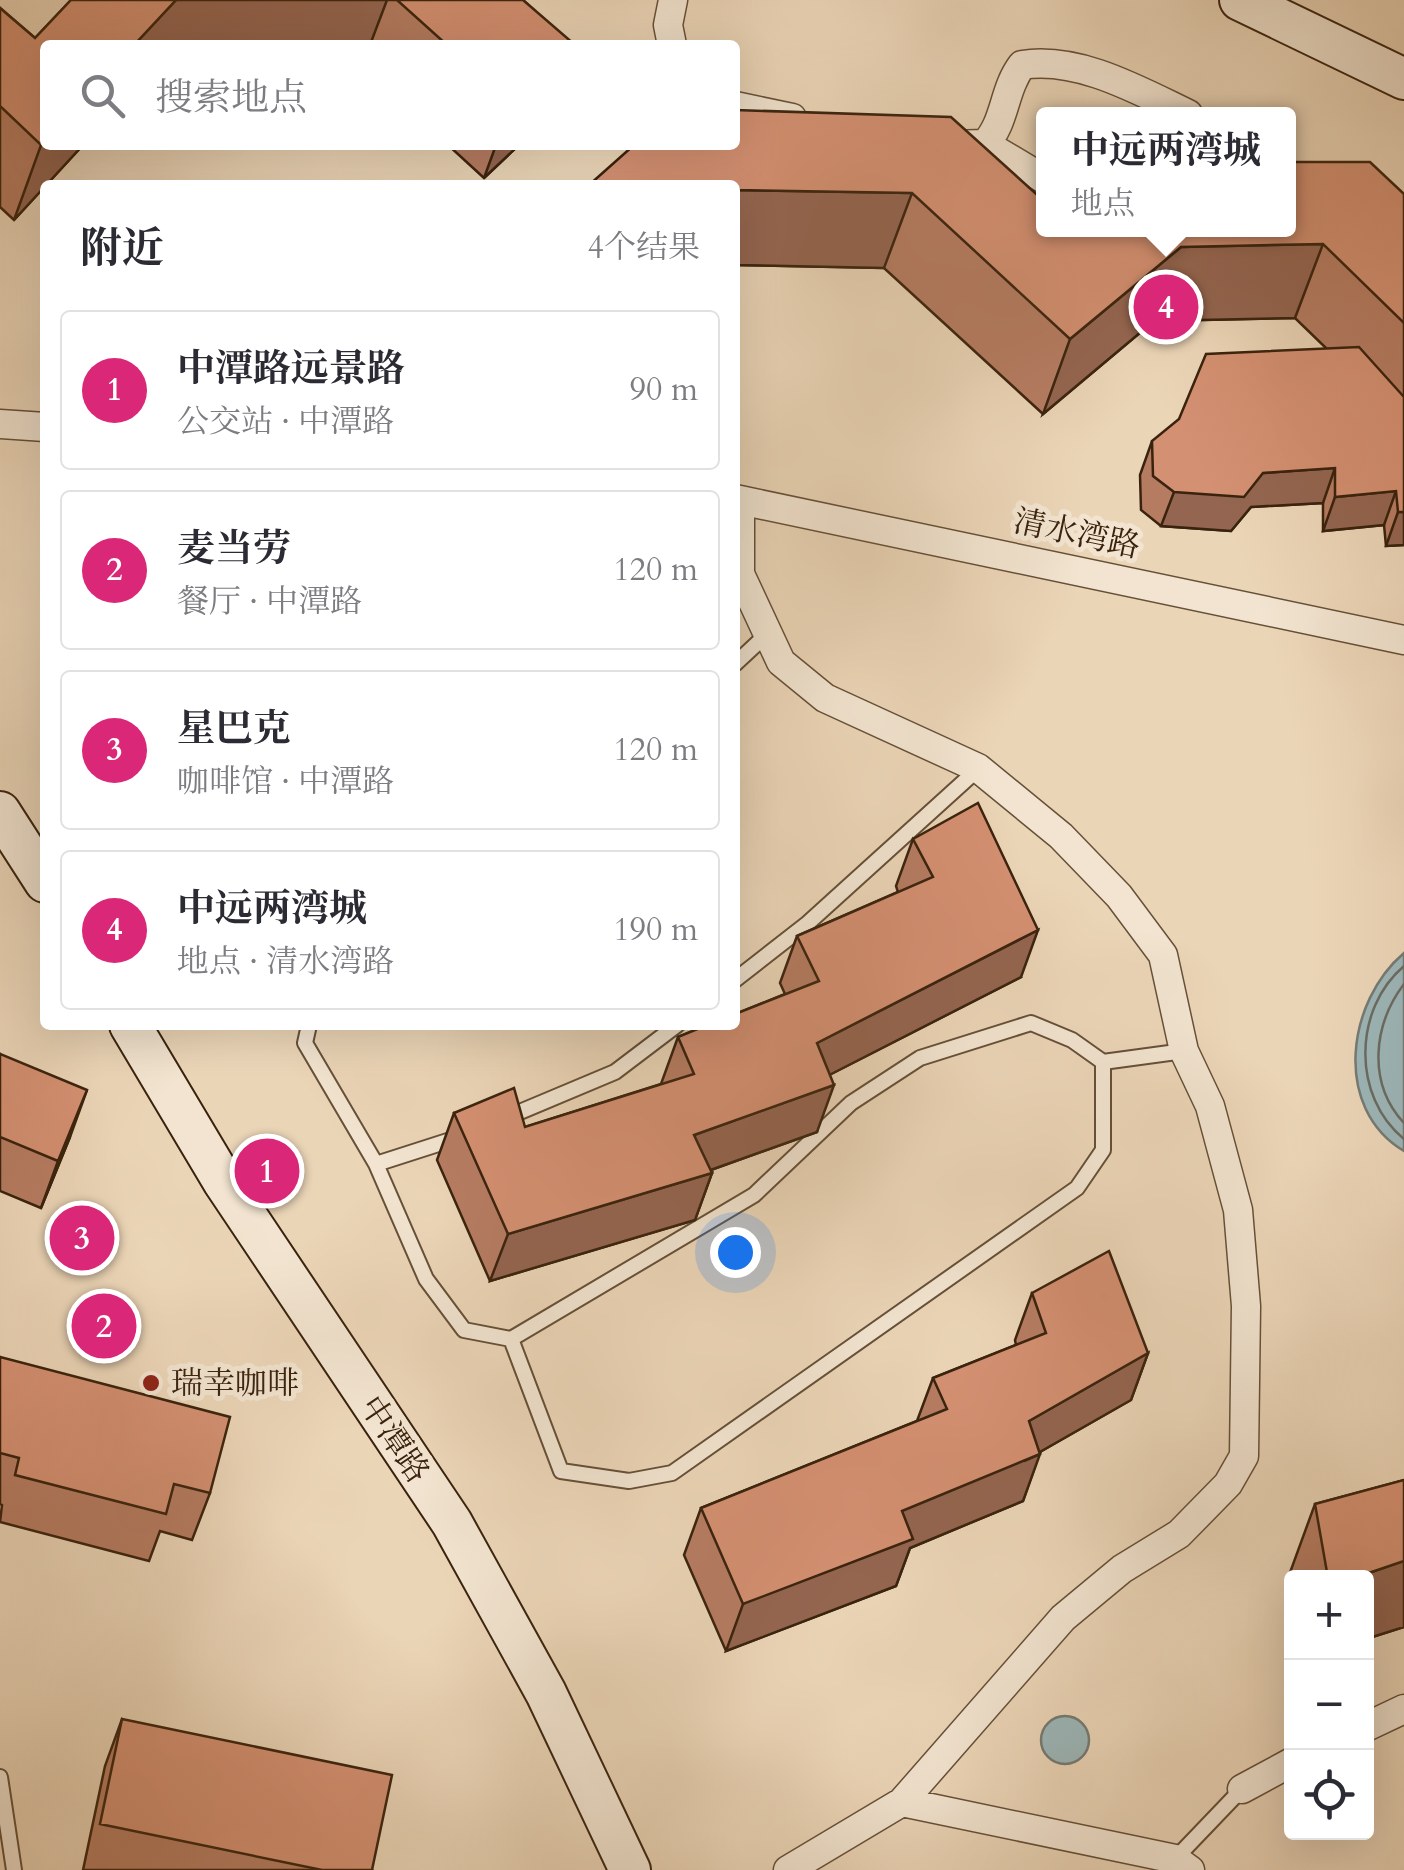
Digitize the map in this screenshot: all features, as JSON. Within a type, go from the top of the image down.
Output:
[{"type":"street","points":[[671,40],[668,25],[673,0]]},
{"type":"street","points":[[1240,0],[1404,79]]},
{"type":"street","points":[[984,144],[997,131],[1010,81],[1022,66],[1046,61],[1132,88],[1173,107]]},
{"type":"street","points":[[740,107],[818,123]]},
{"type":"street","points":[[917,140],[984,144],[1036,173]]},
{"type":"street","points":[[0,424],[40,426]]},
{"type":"street","name":"清水湾路","points":[[740,500],[1404,640]]},
{"type":"street","points":[[740,574],[781,662],[825,698],[978,768],[1061,836],[1119,896],[1163,955],[1184,1051],[1210,1106],[1238,1210],[1246,1306],[1244,1456],[1228,1484],[1179,1534],[1122,1570],[1063,1618],[902,1802],[788,1870]]},
{"type":"street","points":[[0,812],[40,874]]},
{"type":"street","name":"中潭路","points":[[133,1030],[223,1181],[452,1523],[546,1692],[630,1870]]},
{"type":"street","points":[[1374,1722],[1404,1709]]},
{"type":"street","points":[[1242,1789],[1284,1766]]},
{"type":"street","points":[[902,1802],[1183,1865]]},
{"type":"lane","points":[[740,659],[766,635]]},
{"type":"lane","points":[[740,976],[808,923],[978,768]]},
{"type":"lane","points":[[309,1030],[305,1042],[376,1164],[426,1279],[464,1330],[511,1339],[754,1195],[851,1103],[920,1058],[1031,1024],[1072,1040],[1103,1062],[1184,1051]]},
{"type":"lane","points":[[495,1122],[615,1072],[670,1030]]},
{"type":"lane","points":[[511,1339],[561,1471],[629,1481],[672,1472],[1076,1188],[1103,1150],[1103,1062]]},
{"type":"lane","points":[[376,1164],[478,1130]]},
{"type":"lane","points":[[0,1777],[14,1870]]},
{"type":"lane","points":[[1183,1865],[1242,1789]]},
{"type":"water","points":[[1404,953],[1404,1151],[1381,1132],[1366,1109],[1357,1082],[1356,1054],[1360,1025],[1370,998]]},
{"type":"water","points":[[1065,1716],[1082,1723],[1089,1740],[1082,1757],[1065,1764],[1048,1757],[1041,1740],[1048,1723]]},
{"type":"building","points":[[71,0],[176,0],[139,40],[40,40],[40,144],[0,106],[0,8],[35,38]]},
{"type":"building","points":[[397,0],[523,0],[569,40],[441,40]]},
{"type":"building","points":[[740,110],[951,117],[1036,194],[1036,237],[1296,237],[1296,162],[1370,162],[1404,194],[1404,323],[1323,244],[1181,247],[1070,339],[912,193],[740,190],[740,180],[595,180],[628,150],[740,150]]},
{"type":"building","points":[[1359,347],[1404,397],[1404,512],[1398,512],[1396,491],[1335,497],[1335,468],[1263,473],[1244,497],[1174,492],[1153,476],[1152,441],[1179,419],[1206,354]]},
{"type":"building","points":[[978,803],[1038,930],[817,1043],[834,1085],[694,1135],[712,1173],[508,1234],[454,1113],[514,1088],[525,1127],[694,1074],[678,1037],[695,1030],[740,1030],[740,1012],[819,981],[797,936],[933,877],[913,839]]},
{"type":"building","points":[[0,1054],[87,1090],[58,1161],[0,1137]]},
{"type":"building","points":[[1109,1251],[1148,1353],[1029,1421],[1040,1454],[902,1511],[913,1539],[743,1604],[701,1508],[947,1409],[933,1378],[1046,1333],[1032,1293]]},
{"type":"building","points":[[0,1357],[230,1417],[210,1493],[174,1484],[166,1514],[15,1475],[19,1458],[0,1453]]},
{"type":"building","points":[[1404,1480],[1404,1561],[1374,1571],[1327,1570],[1315,1504]]},
{"type":"building","points":[[122,1719],[392,1775],[372,1870],[322,1870],[100,1824]]},
{"type":"place","name":"中远两湾城","points":[[1166,307]]},
{"type":"place","name":"中潭路远景路","points":[[267,1171]]},
{"type":"place","name":"星巴克","points":[[82,1238]]},
{"type":"place","name":"麦当劳","points":[[104,1326]]},
{"type":"place","name":"瑞幸咖啡","points":[[151,1383]]}]
